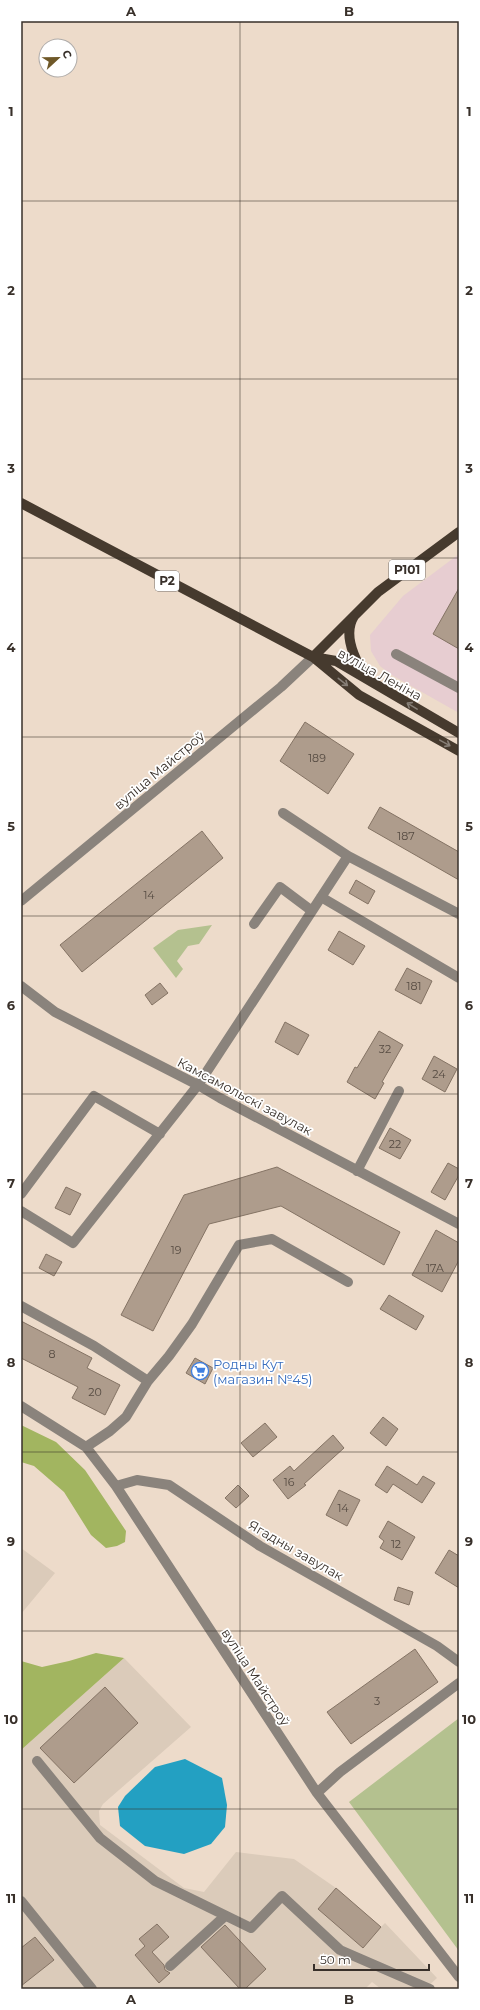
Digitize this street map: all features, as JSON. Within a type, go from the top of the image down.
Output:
[{"type":"main road","name":"Р2","points":[[21,503],[313,657]]},
{"type":"main road","name":"Р101","points":[[313,657],[357,610],[378,592],[458,534]]},
{"type":"main road","name":"Р101","points":[[357,610],[352,619],[350,630],[352,650],[355,660],[367,679]]},
{"type":"main road","name":"вуліца Леніна","points":[[313,657],[336,661],[459,733]]},
{"type":"main road","name":"вуліца Леніна","points":[[313,657],[359,695],[459,751]]},
{"type":"street","points":[[396,654],[459,688]]},
{"type":"street","name":"вуліца Майстроў","points":[[21,901],[281,687],[313,657]]},
{"type":"street","points":[[283,813],[348,856],[459,914]]},
{"type":"street","points":[[21,1212],[74,1243],[198,1085],[348,856]]},
{"type":"street","points":[[254,924],[280,887],[312,911]]},
{"type":"street","points":[[321,897],[459,978]]},
{"type":"street","name":"Камсамольскі завулак","points":[[21,986],[55,1012],[198,1085],[459,1224]]},
{"type":"street","points":[[357,1171],[399,1091]]},
{"type":"street","points":[[21,1194],[94,1096],[160,1134]]},
{"type":"street","points":[[86,1447],[110,1431],[126,1417],[148,1381],[169,1356],[192,1324],[240,1245],[272,1239],[348,1282]]},
{"type":"street","points":[[21,1306],[94,1346],[148,1381]]},
{"type":"street","name":"вуліца Майстроў","points":[[21,1406],[86,1447],[116,1486],[317,1793],[459,1977]]},
{"type":"street","name":"Ягадны завулак","points":[[116,1486],[122,1483],[137,1480],[169,1485],[260,1546],[437,1646],[459,1662]]},
{"type":"street","points":[[317,1793],[340,1772],[459,1683]]},
{"type":"street","points":[[37,1761],[100,1838],[155,1882],[251,1928],[282,1896],[340,1950],[430,1989]]},
{"type":"street","points":[[21,1902],[92,1989]]},
{"type":"street","points":[[170,1966],[225,1916]]},
{"type":"shaded area","points":[[459,554],[459,713],[390,674],[380,666],[371,651],[370,635],[403,596]]},
{"type":"shaded area","points":[[21,1548],[55,1573],[21,1614]]},
{"type":"shaded area","points":[[124,1658],[191,1727],[103,1804],[99,1811],[100,1825],[184,1888],[204,1892],[236,1852],[294,1859],[336,1888],[381,1927],[385,1923],[437,1978],[425,1989],[381,1989],[372,1982],[365,1989],[21,1989],[21,1750]]},
{"type":"green space","points":[[212,925],[199,944],[188,946],[177,961],[183,969],[176,978],[153,948],[178,930]]},
{"type":"green space","points":[[21,1425],[56,1442],[85,1470],[126,1531],[125,1542],[117,1546],[106,1548],[91,1535],[64,1492],[34,1466],[21,1462]]},
{"type":"green space","points":[[96,1653],[124,1658],[21,1750],[21,1661],[42,1667]]},
{"type":"green space","points":[[459,1718],[459,1951],[349,1802]]},
{"type":"water","points":[[185,1759],[222,1778],[227,1805],[225,1827],[211,1844],[184,1854],[145,1846],[120,1826],[118,1807],[125,1796],[155,1767]]},
{"type":"building","points":[[459,588],[459,649],[433,634]]},
{"type":"building","points":[[305,722],[354,754],[328,794],[280,761]]},
{"type":"building","points":[[380,807],[459,852],[459,880],[368,828]]},
{"type":"building","points":[[202,831],[223,858],[82,972],[60,945]]},
{"type":"building","points":[[356,880],[375,891],[368,904],[349,893]]},
{"type":"building","points":[[339,931],[365,946],[353,965],[328,950]]},
{"type":"building","points":[[407,968],[432,981],[421,1004],[395,990]]},
{"type":"building","points":[[160,983],[168,993],[152,1005],[145,995]]},
{"type":"building","points":[[285,1022],[309,1035],[298,1055],[275,1042]]},
{"type":"building","points":[[379,1031],[403,1045],[382,1082],[384,1083],[375,1099],[347,1082]]},
{"type":"building","points":[[434,1056],[457,1069],[445,1092],[422,1079]]},
{"type":"building","points":[[390,1128],[411,1140],[400,1159],[379,1148]]},
{"type":"building","points":[[448,1163],[459,1169],[459,1175],[445,1200],[431,1192]]},
{"type":"building","points":[[277,1167],[400,1232],[384,1265],[281,1206],[209,1224],[153,1331],[121,1315],[184,1195]]},
{"type":"building","points":[[66,1187],[81,1194],[70,1215],[55,1208]]},
{"type":"building","points":[[436,1230],[459,1243],[459,1260],[442,1292],[412,1275]]},
{"type":"building","points":[[46,1254],[62,1262],[54,1276],[39,1268]]},
{"type":"building","points":[[389,1295],[424,1316],[416,1330],[380,1309]]},
{"type":"building","points":[[21,1321],[92,1358],[87,1368],[120,1385],[105,1415],[72,1398],[78,1387],[21,1358]]},
{"type":"building","name":"Родны Кут (магазин №45)","points":[[195,1358],[213,1368],[205,1384],[186,1373]]},
{"type":"building","points":[[383,1417],[398,1429],[386,1446],[370,1433]]},
{"type":"building","points":[[265,1423],[277,1437],[253,1457],[241,1443]]},
{"type":"building","points":[[333,1435],[344,1448],[304,1484],[306,1485],[288,1499],[273,1480],[290,1466],[294,1471]]},
{"type":"building","points":[[387,1466],[417,1485],[423,1476],[435,1483],[422,1503],[393,1484],[387,1493],[375,1485]]},
{"type":"building","points":[[238,1485],[249,1496],[236,1508],[225,1498]]},
{"type":"building","points":[[339,1490],[360,1500],[347,1526],[326,1515]]},
{"type":"building","points":[[388,1521],[415,1537],[402,1560],[380,1548],[384,1541],[379,1537]]},
{"type":"building","points":[[449,1550],[459,1556],[459,1588],[435,1573]]},
{"type":"building","points":[[398,1587],[413,1592],[409,1605],[394,1600]]},
{"type":"building","points":[[415,1649],[438,1682],[351,1744],[327,1712]]},
{"type":"building","points":[[105,1687],[138,1723],[74,1783],[40,1748]]},
{"type":"building","points":[[336,1888],[381,1927],[363,1948],[318,1909]]},
{"type":"building","points":[[157,1924],[169,1937],[152,1952],[164,1965],[165,1970],[170,1973],[159,1983],[135,1955],[145,1946],[139,1939]]},
{"type":"building","points":[[225,1925],[266,1969],[245,1989],[240,1989],[201,1947]]},
{"type":"building","points":[[35,1937],[54,1960],[21,1986],[21,1948]]},
{"type":"place","name":"Родны Кут (магазин №45)","points":[[200,1371]]}]
